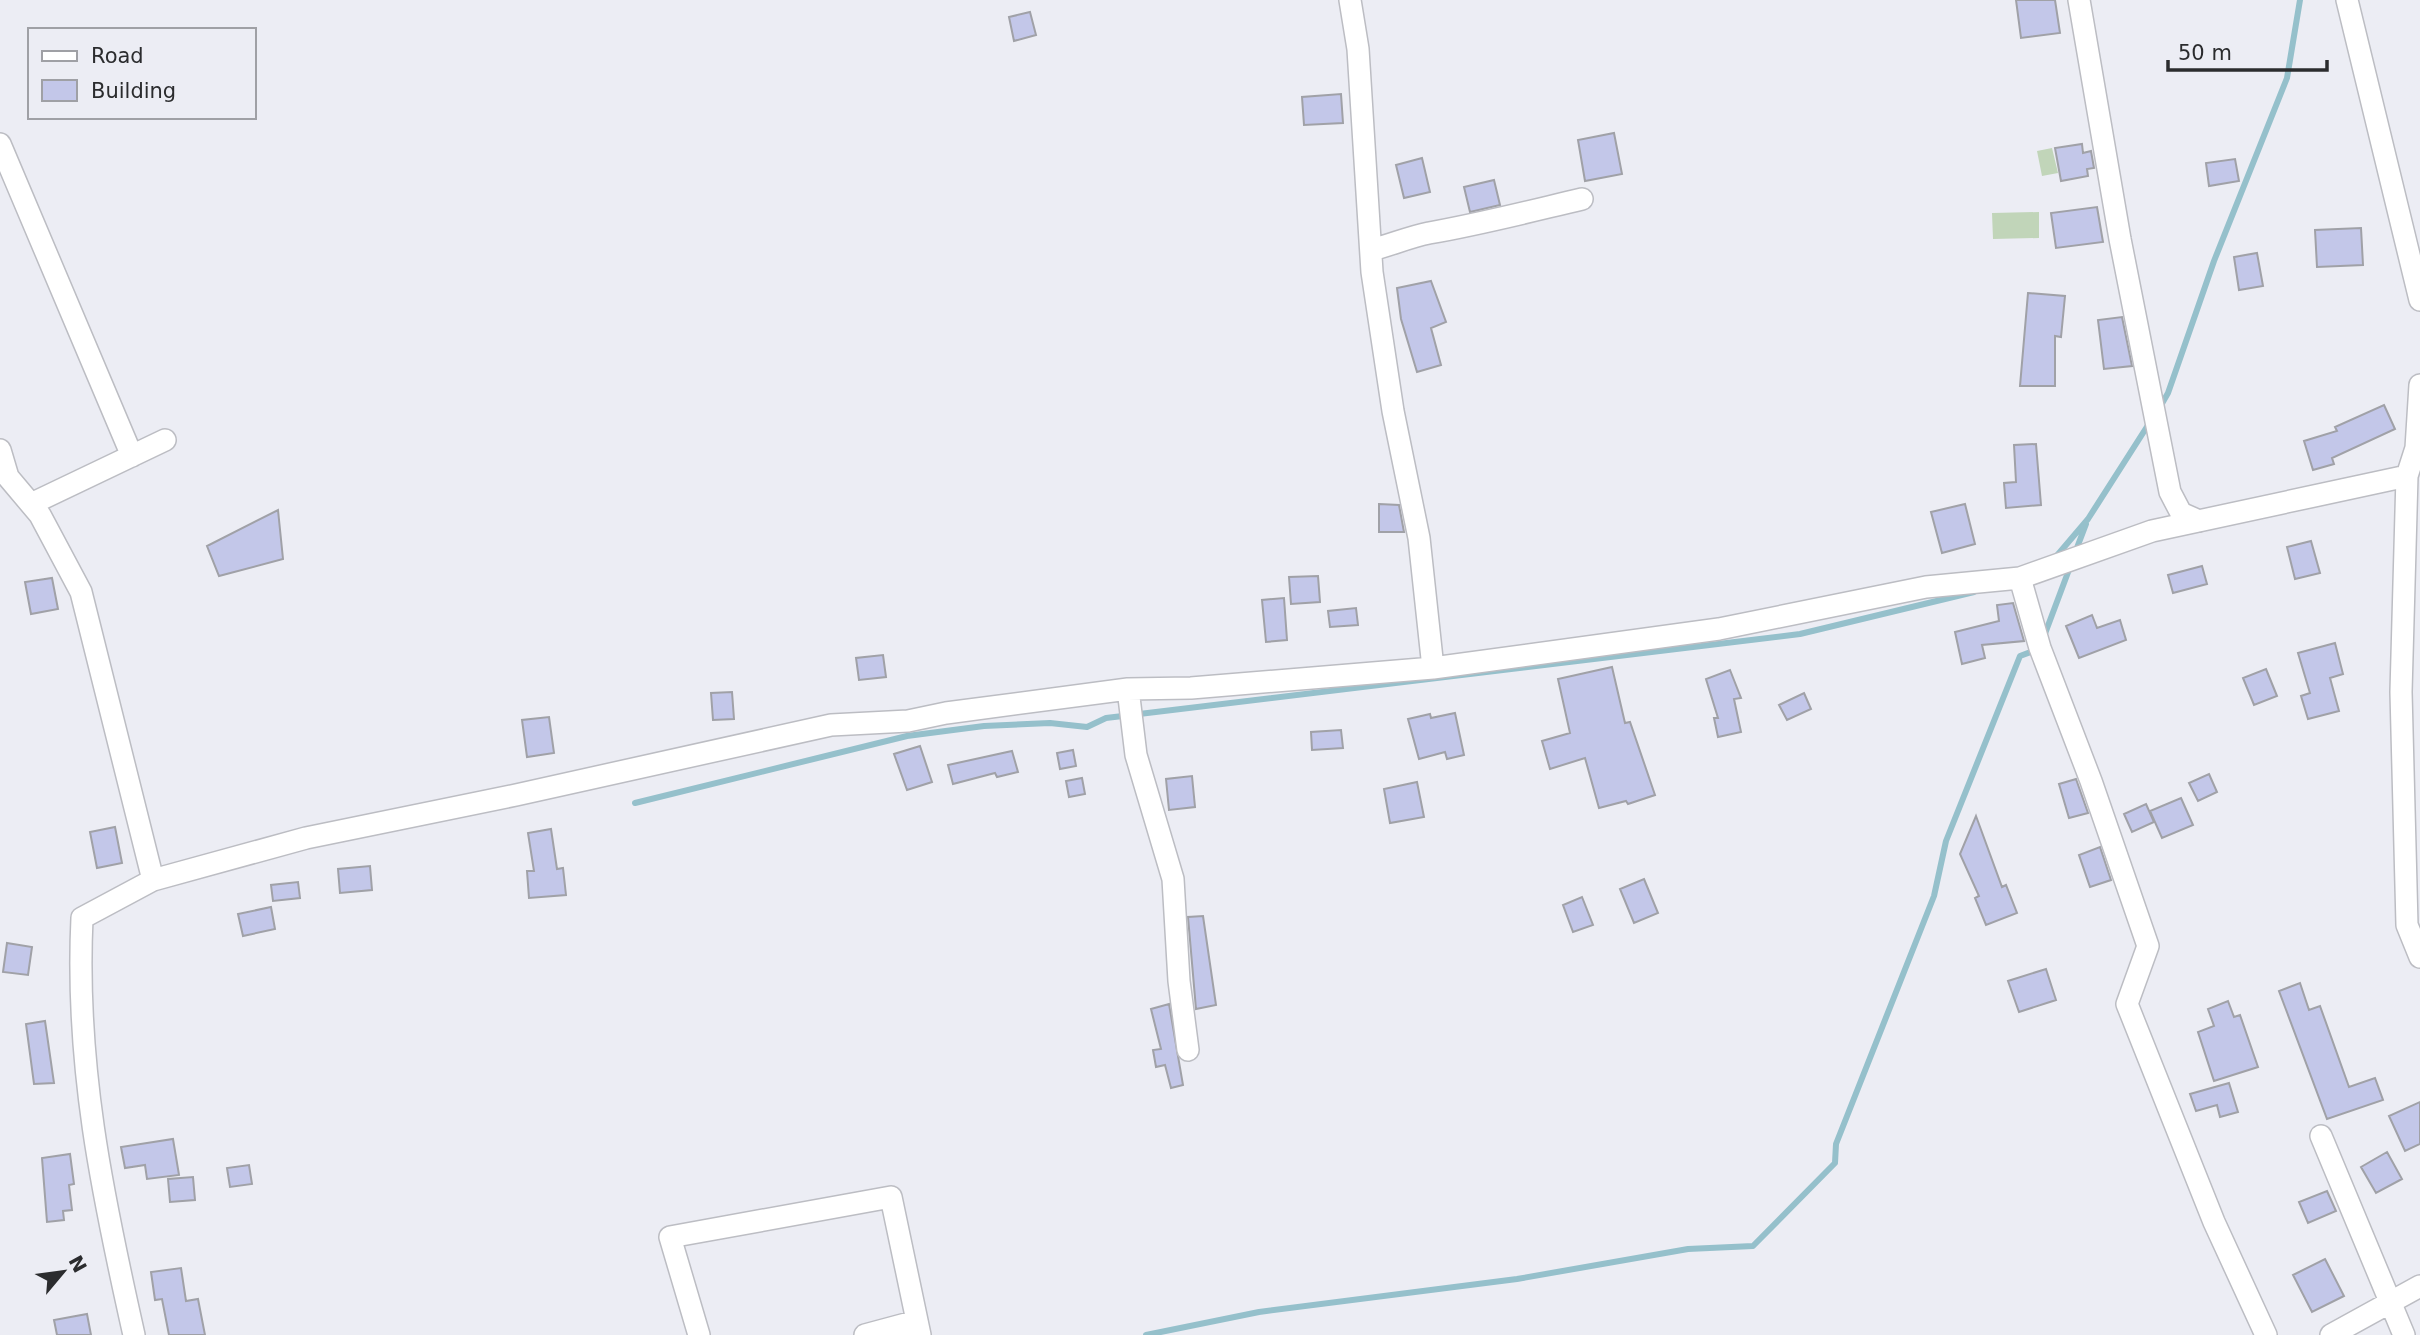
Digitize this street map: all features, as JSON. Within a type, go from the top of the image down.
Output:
[{"type":"street","points":[[1350,0],[1358,49],[1371,250],[1383,354],[1419,538],[1433,668]]},
{"type":"street","points":[[2080,0],[2120,239],[2171,498],[2168,513],[2158,530]]},
{"type":"street","points":[[2347,0],[2420,300]]},
{"type":"street","points":[[0,144],[132,456]]},
{"type":"street","points":[[1371,250],[1430,233],[1483,224],[1543,206],[1582,199]]},
{"type":"street","points":[[2420,385],[2416,447],[2407,476],[2411,743],[2407,925],[2420,957]]},
{"type":"street","points":[[31,505],[165,440]]},
{"type":"street","points":[[0,450],[8,477],[31,505],[81,592],[153,880]]},
{"type":"street","points":[[134,1335],[88,1111],[79,984],[82,918],[153,880],[306,838],[516,795],[831,725],[908,722],[946,713],[1128,689],[1191,688],[1433,668],[1719,629],[1926,587],[2020,578],[2158,530],[2407,476]]},
{"type":"street","points":[[2171,498],[2181,513],[2199,521]]},
{"type":"street","points":[[2020,578],[2040,648],[2148,946],[2127,1004],[2214,1222],[2266,1335]]},
{"type":"street","points":[[1128,689],[1136,755],[1173,879],[1179,981],[1188,1050]]},
{"type":"street","points":[[2321,1136],[2404,1335]]},
{"type":"street","points":[[699,1335],[670,1237],[891,1197],[919,1328],[865,1335]]},
{"type":"street","points":[[2332,1335],[2420,1286]]},
{"type":"green space","points":[[2052,148],[2058,173],[2042,176],[2037,151]]},
{"type":"green space","points":[[2039,212],[2039,238],[1993,239],[1992,213]]},
{"type":"building","points":[[2016,0],[2055,0],[2060,33],[2021,38]]},
{"type":"building","points":[[1030,12],[1036,35],[1014,41],[1009,17]]},
{"type":"building","points":[[1341,94],[1343,123],[1304,125],[1302,97]]},
{"type":"building","points":[[1614,133],[1622,174],[1585,181],[1578,140]]},
{"type":"building","points":[[2082,144],[2083,153],[2091,151],[2094,168],[2087,169],[2088,176],[2061,181],[2055,148]]},
{"type":"building","points":[[1422,158],[1430,192],[1404,198],[1396,165]]},
{"type":"building","points":[[2235,159],[2239,181],[2209,186],[2206,163]]},
{"type":"building","points":[[1494,180],[1500,205],[1470,212],[1464,187]]},
{"type":"building","points":[[2097,207],[2103,242],[2056,248],[2051,213]]},
{"type":"building","points":[[2361,228],[2363,265],[2317,267],[2315,230]]},
{"type":"building","points":[[2257,253],[2263,286],[2239,290],[2234,257]]},
{"type":"building","points":[[1431,281],[1446,322],[1431,328],[1441,365],[1417,372],[1401,319],[1397,288]]},
{"type":"building","points":[[2028,293],[2065,296],[2061,337],[2055,336],[2055,386],[2020,386]]},
{"type":"building","points":[[2122,317],[2132,366],[2104,369],[2098,320]]},
{"type":"building","points":[[2384,405],[2395,429],[2332,458],[2334,464],[2313,470],[2304,441],[2337,431],[2335,427]]},
{"type":"building","points":[[2036,444],[2041,505],[2006,508],[2004,483],[2016,482],[2014,445]]},
{"type":"building","points":[[1379,504],[1399,505],[1404,532],[1379,532]]},
{"type":"building","points":[[1965,504],[1975,544],[1942,553],[1931,512]]},
{"type":"building","points":[[278,510],[283,559],[219,576],[207,546]]},
{"type":"building","points":[[2311,541],[2320,573],[2295,579],[2287,547]]},
{"type":"building","points":[[2202,566],[2207,584],[2173,593],[2168,575]]},
{"type":"building","points":[[1318,576],[1320,602],[1291,604],[1289,577]]},
{"type":"building","points":[[52,578],[58,609],[31,614],[25,582]]},
{"type":"building","points":[[1284,598],[1287,640],[1266,642],[1262,600]]},
{"type":"building","points":[[2013,603],[2024,641],[1982,645],[1985,658],[1962,664],[1955,632],[1999,621],[1997,605]]},
{"type":"building","points":[[1356,608],[1358,625],[1330,627],[1328,611]]},
{"type":"building","points":[[2092,615],[2097,628],[2120,620],[2126,640],[2079,658],[2066,626]]},
{"type":"building","points":[[2335,643],[2343,674],[2330,678],[2339,711],[2308,719],[2301,696],[2310,693],[2298,653]]},
{"type":"building","points":[[883,655],[886,677],[859,680],[856,658]]},
{"type":"building","points":[[1612,667],[1625,723],[1630,722],[1655,795],[1628,804],[1626,801],[1599,808],[1585,758],[1550,769],[1542,741],[1570,733],[1558,679]]},
{"type":"building","points":[[2266,669],[2277,696],[2254,705],[2243,678]]},
{"type":"building","points":[[1730,670],[1741,698],[1734,699],[1741,732],[1718,737],[1714,718],[1718,718],[1706,679]]},
{"type":"building","points":[[732,692],[734,719],[713,720],[711,693]]},
{"type":"building","points":[[1804,693],[1811,709],[1787,720],[1779,705]]},
{"type":"building","points":[[1455,713],[1464,755],[1447,759],[1445,752],[1419,759],[1408,719],[1430,714],[1431,718]]},
{"type":"building","points":[[549,717],[554,753],[527,757],[522,720]]},
{"type":"building","points":[[1341,730],[1343,748],[1312,750],[1311,732]]},
{"type":"building","points":[[920,746],[932,782],[907,790],[894,754]]},
{"type":"building","points":[[1073,750],[1076,766],[1060,769],[1057,753]]},
{"type":"building","points":[[1012,751],[1018,772],[997,777],[995,773],[953,784],[948,765]]},
{"type":"building","points":[[2209,774],[2217,792],[2198,801],[2189,783]]},
{"type":"building","points":[[1192,776],[1195,807],[1169,810],[1166,779]]},
{"type":"building","points":[[1082,778],[1085,794],[1069,797],[1066,781]]},
{"type":"building","points":[[2076,779],[2088,813],[2069,818],[2059,784]]},
{"type":"building","points":[[1417,782],[1424,817],[1390,823],[1384,789]]},
{"type":"building","points":[[2181,798],[2193,825],[2162,838],[2150,811]]},
{"type":"building","points":[[2146,804],[2154,822],[2132,832],[2124,814]]},
{"type":"building","points":[[1976,816],[2002,887],[2006,885],[2017,913],[1986,925],[1975,898],[1979,896],[1960,854]]},
{"type":"building","points":[[115,827],[122,863],[97,868],[90,832]]},
{"type":"building","points":[[551,829],[557,869],[563,868],[566,895],[529,898],[527,871],[534,871],[528,833]]},
{"type":"building","points":[[2100,847],[2111,880],[2090,887],[2079,855]]},
{"type":"building","points":[[370,866],[372,890],[340,893],[338,869]]},
{"type":"building","points":[[1644,879],[1658,913],[1634,923],[1620,889]]},
{"type":"building","points":[[298,882],[300,898],[273,901],[271,885]]},
{"type":"building","points":[[1582,897],[1593,925],[1573,932],[1563,905]]},
{"type":"building","points":[[271,907],[275,929],[243,936],[238,914]]},
{"type":"building","points":[[1203,916],[1216,1005],[1196,1009],[1188,917]]},
{"type":"building","points":[[7,943],[32,947],[28,975],[3,972]]},
{"type":"building","points":[[2046,969],[2056,1000],[2019,1012],[2008,981]]},
{"type":"building","points":[[2300,983],[2309,1010],[2320,1006],[2349,1087],[2375,1078],[2383,1100],[2327,1119],[2279,991]]},
{"type":"building","points":[[2228,1001],[2234,1017],[2240,1015],[2258,1067],[2214,1081],[2198,1032],[2214,1026],[2208,1009]]},
{"type":"building","points":[[1169,1004],[1183,1085],[1171,1088],[1165,1065],[1156,1067],[1153,1050],[1161,1049],[1151,1009]]},
{"type":"building","points":[[45,1021],[54,1083],[34,1084],[26,1024]]},
{"type":"building","points":[[2229,1083],[2238,1112],[2220,1117],[2217,1105],[2196,1111],[2190,1094]]},
{"type":"building","points":[[2420,1102],[2420,1144],[2405,1151],[2389,1116]]},
{"type":"building","points":[[173,1139],[179,1175],[147,1179],[145,1165],[125,1168],[121,1147]]},
{"type":"building","points":[[2387,1152],[2402,1179],[2376,1193],[2361,1167]]},
{"type":"building","points":[[70,1154],[74,1184],[69,1185],[72,1210],[63,1211],[64,1220],[47,1222],[42,1158]]},
{"type":"building","points":[[249,1165],[252,1184],[230,1187],[227,1168]]},
{"type":"building","points":[[193,1177],[195,1200],[170,1202],[168,1179]]},
{"type":"building","points":[[2327,1191],[2336,1211],[2308,1223],[2299,1202]]},
{"type":"building","points":[[2325,1259],[2344,1296],[2312,1312],[2293,1275]]},
{"type":"building","points":[[181,1268],[186,1301],[198,1299],[205,1335],[169,1335],[162,1299],[155,1300],[151,1272]]},
{"type":"building","points":[[87,1314],[91,1335],[57,1335],[54,1320]]},
{"type":"waterway","points":[[2160,407],[2168,393],[2214,261],[2287,78],[2300,0]]},
{"type":"waterway","points":[[2054,559],[2088,519],[2150,422]]},
{"type":"waterway","points":[[2075,553],[2086,524]]},
{"type":"waterway","points":[[2043,639],[2070,567]]},
{"type":"waterway","points":[[635,803],[907,736],[984,726],[1050,723],[1087,727],[1106,718],[1800,634],[1974,592]]},
{"type":"waterway","points":[[1146,1335],[1259,1312],[1517,1279],[1688,1249],[1753,1246],[1835,1163],[1836,1144],[1934,896],[1946,841],[2020,656],[2036,650]]}]
